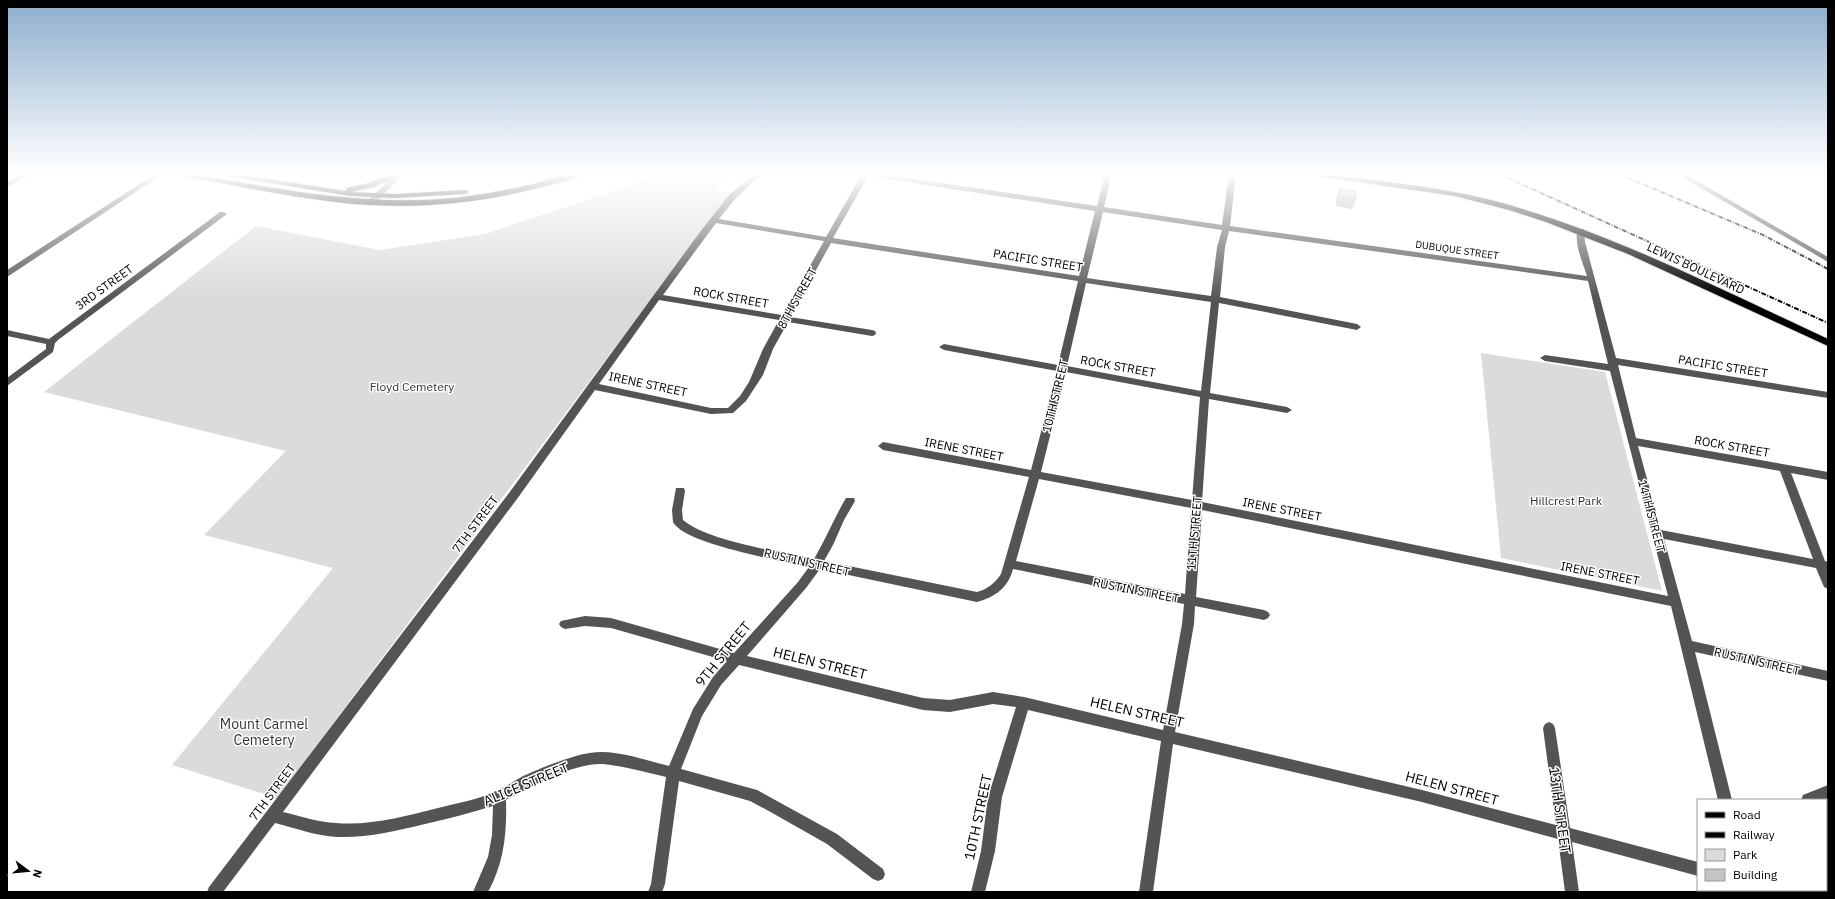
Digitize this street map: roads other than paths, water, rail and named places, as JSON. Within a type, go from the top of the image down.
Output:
[{"type":"main road","name":"LEWIS BOULEVARD","points":[[1536,216],[1581,231],[1631,252],[1828,343]]},
{"type":"street","points":[[7,274],[95,216]]},
{"type":"street","name":"3RD STREET","points":[[7,383],[50,350],[50,342],[220,216]]},
{"type":"street","name":"7TH STREET","points":[[214,892],[594,386],[656,297],[717,216]]},
{"type":"street","name":"8TH STREET","points":[[721,411],[730,411],[739,404],[749,390],[763,365],[768,349],[843,216]]},
{"type":"street","name":"10TH STREET","points":[[972,596],[976,597],[988,594],[999,586],[1006,575],[1062,369],[1098,216]]},
{"type":"street","name":"DUBUQUE STREET","points":[[1146,216],[1592,279]]},
{"type":"street","name":"11TH STREET","points":[[1146,892],[1161,778],[1188,624],[1188,600],[1197,506],[1205,395],[1221,247],[1228,216]]},
{"type":"street","points":[[1753,216],[1828,260]]},
{"type":"street","name":"PACIFIC STREET","points":[[714,220],[912,254],[1215,300],[1342,322],[1357,327]]},
{"type":"street","name":"14TH STREET","points":[[1581,231],[1581,242],[1592,279],[1632,441],[1676,602],[1725,799]]},
{"type":"street","name":"ROCK STREET","points":[[656,297],[872,333]]},
{"type":"street","points":[[7,333],[50,342]]},
{"type":"street","name":"ROCK STREET","points":[[944,347],[1287,410]]},
{"type":"street","name":"PACIFIC STREET","points":[[1545,358],[1614,365],[1828,395]]},
{"type":"street","name":"IRENE STREET","points":[[594,386],[711,411],[721,411]]},
{"type":"street","name":"ROCK STREET","points":[[1632,441],[1828,476]]},
{"type":"street","name":"IRENE STREET","points":[[883,446],[1197,506],[1676,602]]},
{"type":"street","points":[[1784,468],[1824,565],[1828,584]]},
{"type":"street","name":"RUSTIN STREET","points":[[680,491],[677,510],[678,522],[692,532],[817,564],[972,596]]},
{"type":"street","name":"9TH STREET","points":[[655,892],[658,884],[673,773],[697,713],[717,681],[802,585],[828,545],[839,519],[850,501]]},
{"type":"street","points":[[1658,534],[1824,565]]},
{"type":"street","name":"RUSTIN STREET","points":[[1009,564],[1264,615]]},
{"type":"street","name":"HELEN STREET","points":[[565,624],[586,621],[611,623],[737,659],[923,704],[950,706],[993,698],[1024,703],[1422,796],[1697,869]]},
{"type":"street","name":"RUSTIN STREET","points":[[1687,645],[1828,676]]},
{"type":"street","name":"10TH STREET","points":[[978,892],[988,851],[996,797],[1024,703]]},
{"type":"street","name":"13TH STREET","points":[[1549,728],[1572,892]]},
{"type":"street","name":"ALICE STREET","points":[[272,815],[315,827],[336,830],[358,830],[393,825],[470,807],[500,797],[527,781],[539,776],[581,761],[601,758],[624,761],[673,773],[752,796],[772,805],[832,839],[878,874]]},
{"type":"street","points":[[1810,799],[1828,791]]},
{"type":"street","points":[[480,892],[489,877],[499,851],[501,829],[500,797]]},
{"type":"railway","points":[[1592,216],[1828,323]]},
{"type":"railway","points":[[1718,216],[1763,235],[1828,269]]},
{"type":"park label","name":"Floyd Cemetery","points":[[412,386]]},
{"type":"park label","name":"Hillcrest Park","points":[[1566,500]]},
{"type":"park label","name":"Mount Carmel Cemetery","points":[[264,732]]}]
